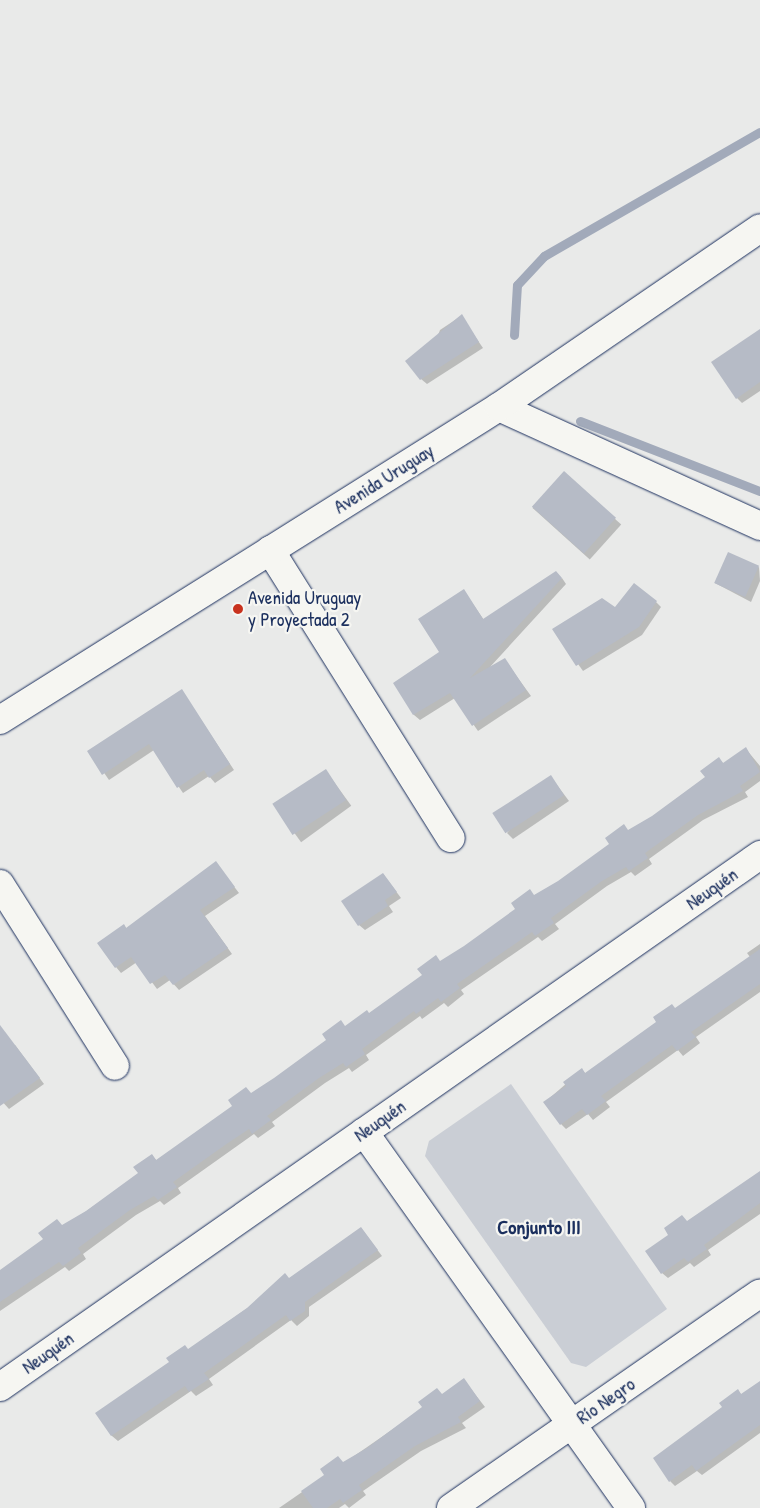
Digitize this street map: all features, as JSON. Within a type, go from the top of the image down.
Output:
[{"type":"street","name":"Avenida Uruguay","points":[[0,720],[499,407],[760,228]]},
{"type":"street","points":[[499,407],[760,526]]},
{"type":"street","points":[[270,550],[451,838]]},
{"type":"street","name":"Neuquén","points":[[0,1387],[760,855]]},
{"type":"street","points":[[0,884],[115,1066]]},
{"type":"street","points":[[364,1132],[632,1508]]},
{"type":"street","name":"Río Negro","points":[[451,1508],[760,1293]]},
{"type":"shaded area","points":[[511,1084],[667,1309],[586,1367],[571,1363],[425,1156],[429,1141]]},
{"type":"building","points":[[462,314],[479,342],[420,380],[405,361]]},
{"type":"building","points":[[760,329],[760,382],[736,399],[711,362]]},
{"type":"building","points":[[564,471],[616,518],[584,554],[532,507]]},
{"type":"building","points":[[728,552],[759,566],[745,597],[714,583]]},
{"type":"building","points":[[556,571],[562,578],[470,678],[505,658],[526,690],[472,726],[450,693],[413,715],[393,683],[439,652],[418,619],[464,589],[483,619]]},
{"type":"building","points":[[634,583],[657,601],[639,627],[576,666],[552,629],[602,598],[615,607]]},
{"type":"building","points":[[182,689],[230,764],[209,778],[204,770],[177,788],[149,744],[102,775],[87,751]]},
{"type":"building","points":[[746,747],[760,772],[740,786],[743,791],[698,815],[645,853],[648,858],[629,871],[626,867],[602,881],[551,918],[554,923],[535,936],[532,932],[457,984],[460,988],[441,1002],[438,998],[416,1014],[414,1011],[362,1049],[365,1054],[346,1067],[343,1063],[319,1078],[267,1116],[271,1120],[252,1134],[249,1129],[173,1182],[177,1187],[158,1200],[154,1196],[130,1210],[78,1248],[81,1253],[63,1266],[59,1262],[0,1302],[0,1270],[43,1239],[38,1233],[57,1219],[62,1225],[86,1211],[138,1173],[133,1167],[152,1154],[156,1160],[232,1106],[228,1100],[246,1087],[251,1093],[274,1078],[326,1040],[322,1034],[341,1020],[345,1026],[367,1010],[369,1013],[422,975],[417,969],[436,955],[440,961],[464,946],[515,909],[511,903],[530,889],[534,895],[558,881],[609,844],[605,838],[624,824],[628,830],[652,816],[705,777],[700,771],[719,757],[723,763]]},
{"type":"building","points":[[326,769],[346,800],[292,835],[272,804]]},
{"type":"building","points":[[551,775],[564,795],[505,833],[492,813]]},
{"type":"building","points":[[216,861],[235,887],[200,910],[228,948],[173,985],[165,975],[150,984],[131,957],[115,968],[97,943],[124,924],[126,928]]},
{"type":"building","points":[[383,873],[397,892],[385,900],[388,906],[358,926],[341,901]]},
{"type":"building","points":[[760,949],[760,984],[691,1032],[696,1037],[677,1051],[672,1045],[601,1096],[606,1101],[587,1115],[582,1109],[560,1125],[543,1102],[566,1086],[563,1082],[582,1068],[585,1073],[656,1022],[653,1017],[672,1004],[675,1008]]},
{"type":"building","points":[[0,1025],[40,1078],[0,1106]]},
{"type":"building","points":[[760,1171],[760,1203],[704,1245],[707,1249],[688,1262],[684,1258],[661,1274],[645,1251],[668,1235],[664,1228],[682,1215],[687,1221]]},
{"type":"building","points":[[361,1227],[378,1250],[305,1302],[305,1311],[290,1321],[286,1315],[204,1373],[209,1379],[189,1392],[185,1386],[111,1436],[95,1413],[169,1362],[166,1358],[185,1345],[188,1349],[247,1308],[285,1273],[289,1278]]},
{"type":"building","points":[[464,1378],[480,1401],[458,1417],[461,1422],[415,1446],[359,1485],[362,1490],[343,1503],[340,1499],[327,1508],[313,1508],[301,1491],[324,1475],[320,1469],[338,1456],[343,1462],[367,1448],[422,1407],[418,1402],[437,1388],[442,1394]]},
{"type":"building","points":[[760,1381],[760,1425],[696,1471],[692,1465],[669,1482],[653,1458],[722,1407],[719,1403],[738,1389],[741,1394]]},
{"type":"waterway","points":[[514,335],[517,285],[544,256],[760,132]]},
{"type":"waterway","points":[[580,421],[760,491]]},
{"type":"place","name":"Avenida Uruguay y Proyectada 2","points":[[238,609]]},
{"type":"district","name":"Conjunto III","points":[[539,1226]]}]
